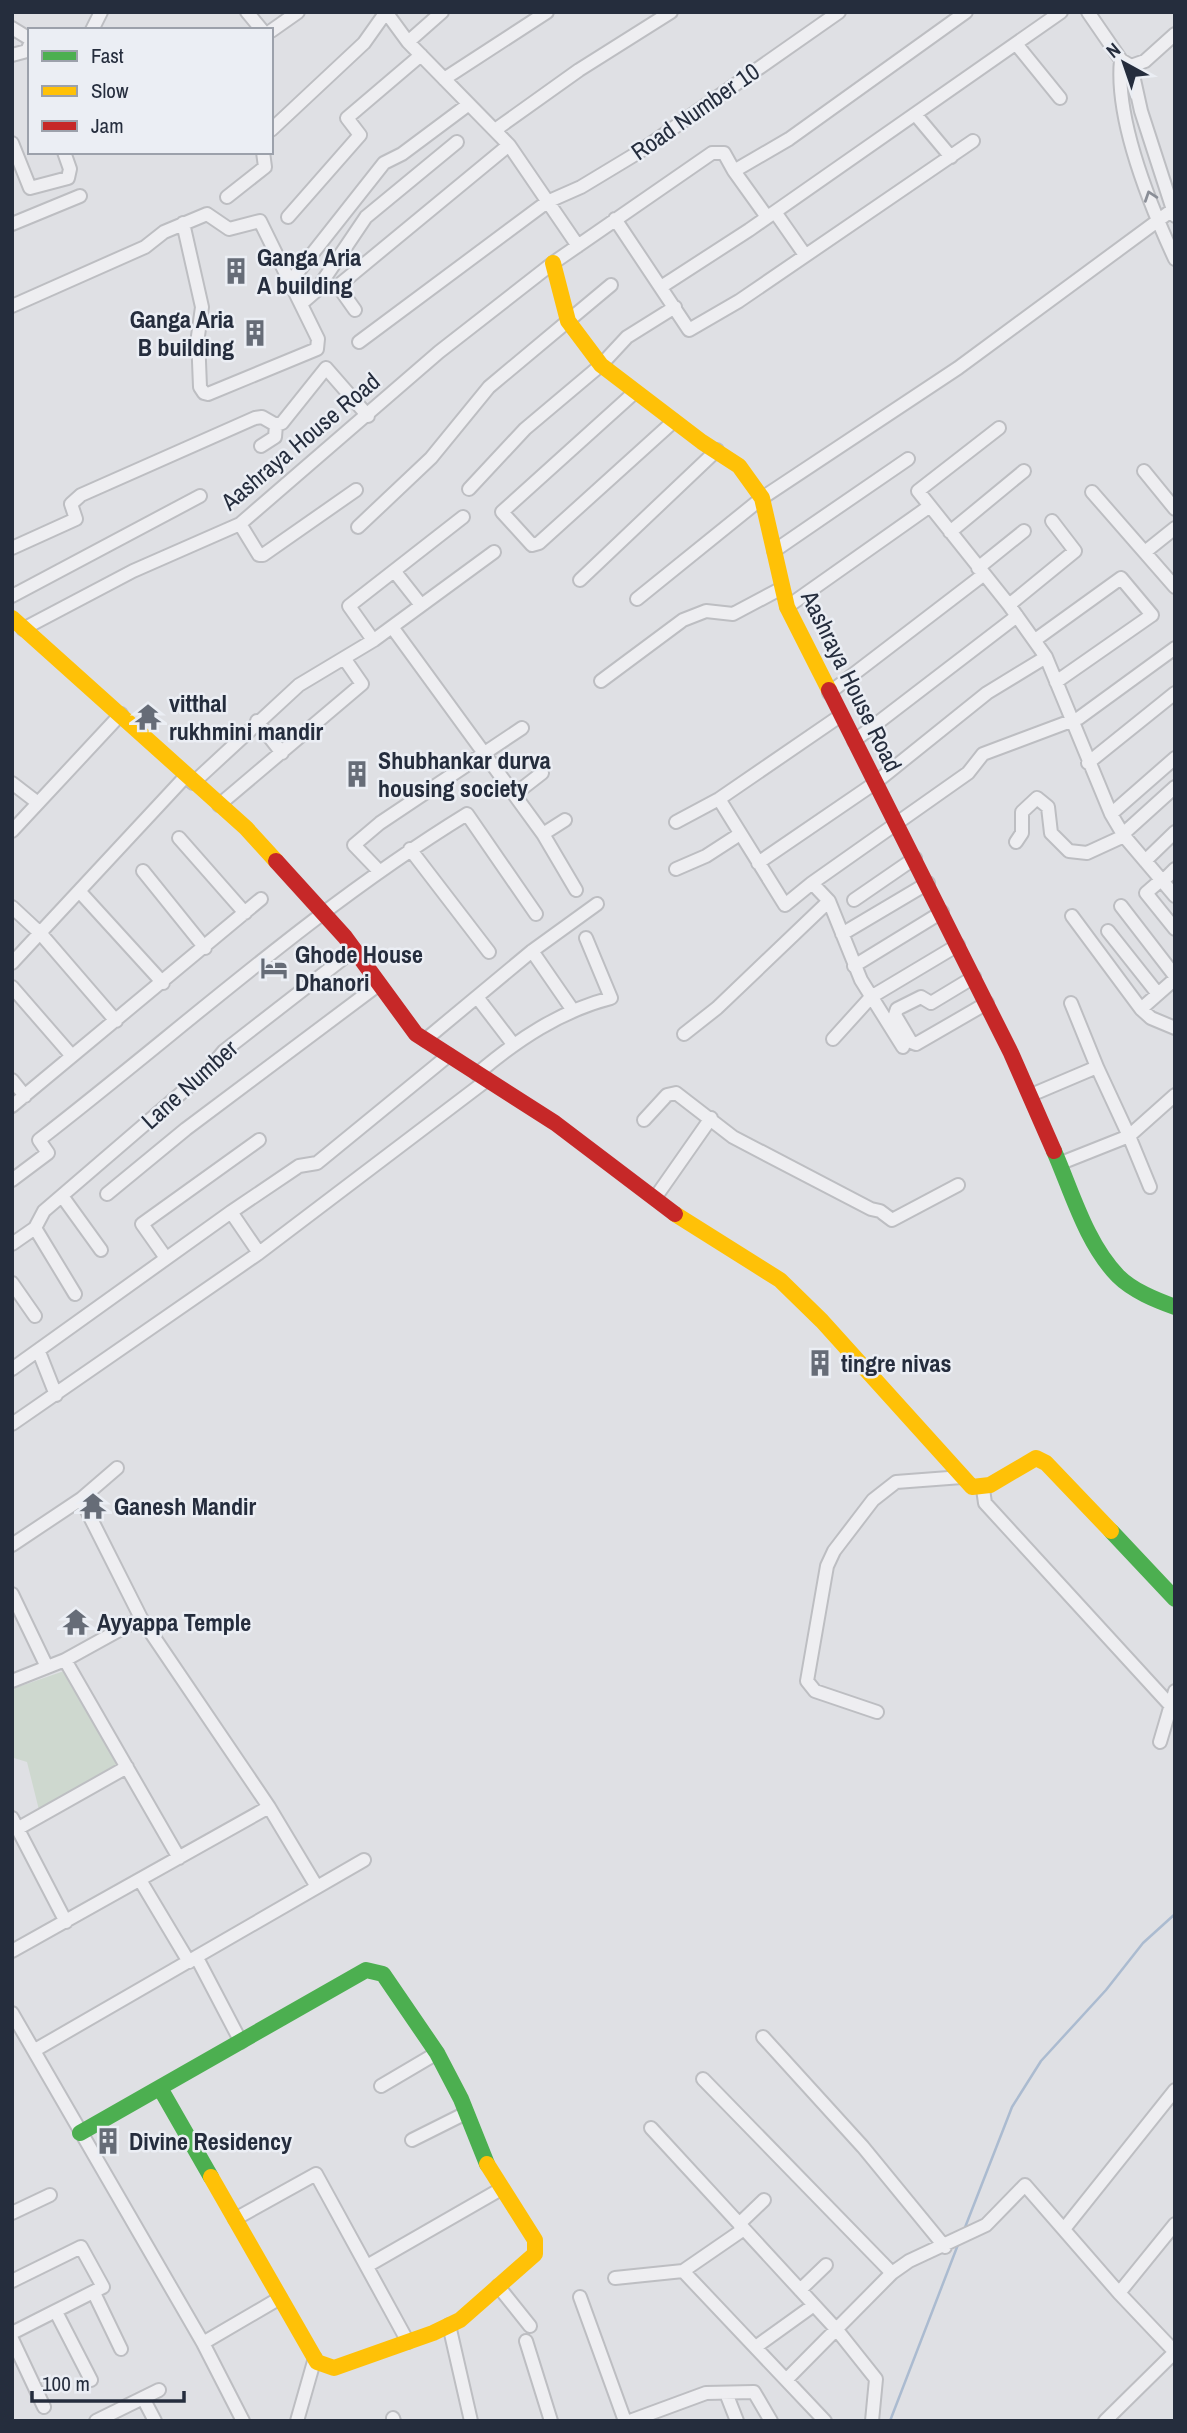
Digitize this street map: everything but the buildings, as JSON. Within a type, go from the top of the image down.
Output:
[{"type":"street","points":[[93,28],[101,12]]},
{"type":"street","points":[[247,12],[260,28]]},
{"type":"street","points":[[273,31],[298,12]]},
{"type":"street","points":[[273,128],[364,43],[386,12],[408,42],[509,145],[578,246]]},
{"type":"street","points":[[408,42],[442,12]]},
{"type":"street","points":[[444,79],[547,12]]},
{"type":"street","points":[[495,130],[579,70],[671,12]]},
{"type":"street","name":"Road Number 10","points":[[359,342],[547,202],[581,187],[639,152],[839,12]]},
{"type":"street","points":[[734,171],[789,139],[966,12]]},
{"type":"street","points":[[661,287],[1017,45],[1061,12]]},
{"type":"street","points":[[637,599],[762,498],[958,368],[1158,219],[1174,211],[1126,63],[1088,12]]},
{"type":"street","points":[[12,28],[28,48]]},
{"type":"street","points":[[1126,63],[1145,61],[1175,34]]},
{"type":"street","points":[[12,37],[28,48]]},
{"type":"street","points":[[1017,45],[1060,98]]},
{"type":"street","points":[[288,217],[360,135],[347,118],[421,55]]},
{"type":"street","points":[[1126,63],[1119,81],[1124,108],[1158,219],[1175,259]]},
{"type":"street","points":[[290,282],[384,163],[397,157],[469,104]]},
{"type":"street","points":[[915,114],[951,157]]},
{"type":"street","points":[[615,219],[689,330],[739,301],[972,141]]},
{"type":"street","points":[[301,304],[316,291],[366,217],[412,176],[457,142]]},
{"type":"street","points":[[12,143],[30,188],[68,178],[70,169],[65,154]]},
{"type":"street","points":[[355,310],[338,286],[509,145]]},
{"type":"street","points":[[553,263],[712,153],[724,153],[734,171],[805,254]]},
{"type":"street","points":[[227,197],[265,167],[263,154]]},
{"type":"street","points":[[397,157],[412,176]]},
{"type":"street","points":[[12,224],[80,196]]},
{"type":"street","points":[[12,306],[145,247],[164,232],[183,223],[207,214],[229,229],[260,220],[318,339],[319,345],[315,351],[208,394],[204,393],[200,387],[198,337],[202,307],[183,223]]},
{"type":"street","name":"Aashraya House Road","points":[[18,624],[240,524],[439,352],[553,263],[568,321],[601,365],[745,471],[762,498],[787,607],[987,1003],[1103,1258],[1133,1287],[1175,1307]]},
{"type":"street","points":[[358,527],[431,458],[489,387],[611,285]]},
{"type":"street","points":[[469,489],[524,429],[601,365],[627,337],[676,307]]},
{"type":"street","points":[[276,425],[289,417],[326,368],[368,416]]},
{"type":"street","points":[[635,392],[502,512],[532,545],[539,543],[674,421]]},
{"type":"street","points":[[12,548],[76,519],[71,503],[81,495],[255,418],[262,418],[276,425]]},
{"type":"street","points":[[261,446],[275,437],[276,425]]},
{"type":"street","points":[[999,428],[918,491],[1013,610],[1046,657],[1111,814],[1145,862],[1175,895]]},
{"type":"street","points":[[580,580],[716,450]]},
{"type":"street","points":[[774,551],[908,459]]},
{"type":"street","points":[[950,532],[1024,471]]},
{"type":"street","points":[[1144,471],[1175,509]]},
{"type":"street","points":[[240,524],[259,555],[263,555],[356,490]]},
{"type":"street","points":[[1092,492],[1175,587]]},
{"type":"street","points":[[12,596],[200,496]]},
{"type":"street","points":[[787,607],[930,506]]},
{"type":"street","points":[[373,640],[349,606],[396,572],[463,517]]},
{"type":"street","points":[[854,741],[1013,610],[1075,551],[1052,521]]},
{"type":"street","points":[[1145,552],[1175,528]]},
{"type":"street","points":[[829,693],[981,571],[1024,531]]},
{"type":"street","points":[[12,963],[189,780],[299,685],[373,640],[494,552]]},
{"type":"street","points":[[396,572],[421,605]]},
{"type":"street","points":[[1035,640],[1121,578],[1152,615],[1056,682]]},
{"type":"street","points":[[601,681],[683,620],[706,611],[733,614],[782,589]]},
{"type":"street","points":[[18,624],[121,714],[189,780],[246,828],[323,911],[400,1016],[425,1040],[555,1123],[655,1198],[780,1280],[822,1321],[972,1487],[984,1489],[1022,1462],[1036,1458],[1046,1463],[1175,1599]]},
{"type":"street","points":[[392,627],[543,834],[576,890]]},
{"type":"street","points":[[719,799],[785,905],[968,773],[984,754],[1072,721],[1175,648]]},
{"type":"street","points":[[758,863],[875,783],[987,692],[1046,657]]},
{"type":"street","points":[[219,805],[362,684],[344,658]]},
{"type":"street","points":[[1088,763],[1175,693]]},
{"type":"street","points":[[12,831],[121,714]]},
{"type":"street","points":[[676,822],[719,799],[840,716]]},
{"type":"street","points":[[257,722],[282,752]]},
{"type":"street","points":[[379,871],[354,845],[380,823],[522,728]]},
{"type":"street","points":[[1111,814],[1175,758]]},
{"type":"street","points":[[515,794],[542,773]]},
{"type":"street","points":[[12,783],[38,803]]},
{"type":"street","points":[[1016,842],[1022,833],[1022,812],[1037,798],[1048,807],[1051,833],[1069,851],[1087,853],[1124,835],[1175,787]]},
{"type":"street","points":[[12,1180],[48,1153],[39,1140],[323,911],[387,868],[410,849],[467,814],[536,915]]},
{"type":"street","points":[[543,834],[565,820]]},
{"type":"street","points":[[1145,862],[1175,832]]},
{"type":"street","points":[[677,869],[706,856],[740,834]]},
{"type":"street","points":[[179,838],[245,913]]},
{"type":"street","points":[[410,849],[489,952]]},
{"type":"street","points":[[854,900],[915,858]]},
{"type":"street","points":[[1175,869],[1146,893],[1175,929]]},
{"type":"street","points":[[143,871],[205,948]]},
{"type":"street","points":[[812,883],[829,901],[854,966],[902,1048]]},
{"type":"street","points":[[842,934],[928,883]]},
{"type":"street","points":[[80,892],[163,983]]},
{"type":"street","points":[[12,1106],[261,899]]},
{"type":"street","points":[[684,1034],[717,1008],[829,901]]},
{"type":"street","points":[[425,1040],[532,951],[597,904]]},
{"type":"street","points":[[1121,906],[1175,977],[1140,1009]]},
{"type":"street","points":[[12,907],[41,933],[116,1021]]},
{"type":"street","points":[[854,966],[942,912]]},
{"type":"street","points":[[1072,916],[1140,1009],[1175,1028]]},
{"type":"street","points":[[1108,931],[1158,994]]},
{"type":"street","points":[[12,1424],[259,1253],[482,1077],[513,1044],[572,1009],[611,998],[586,938]]},
{"type":"street","points":[[833,1039],[871,997],[958,944]]},
{"type":"street","name":"Lane Number","points":[[12,1244],[35,1228],[44,1211],[208,1070],[224,1051],[354,950]]},
{"type":"street","points":[[532,951],[572,1009]]},
{"type":"street","points":[[974,977],[931,1003],[921,997],[897,1009],[895,1015],[911,1042],[916,1044],[987,1003]]},
{"type":"street","points":[[107,1194],[186,1129],[378,985]]},
{"type":"street","points":[[12,987],[72,1056]]},
{"type":"street","points":[[477,997],[513,1044]]},
{"type":"street","points":[[1071,1003],[1150,1187]]},
{"type":"street","points":[[12,1370],[231,1212],[299,1166],[317,1163],[449,1055]]},
{"type":"street","points":[[1031,1095],[1097,1067]]},
{"type":"street","points":[[12,1080],[25,1096]]},
{"type":"street","points":[[644,1120],[672,1092],[753,1148],[880,1211],[892,1220],[958,1185]]},
{"type":"street","points":[[1061,1163],[1129,1136],[1175,1095]]},
{"type":"street","points":[[655,1198],[711,1118]]},
{"type":"street","points":[[166,1258],[142,1224],[258,1140]]},
{"type":"street","points":[[62,1196],[101,1250]]},
{"type":"street","points":[[231,1212],[259,1253]]},
{"type":"street","points":[[35,1228],[75,1294]]},
{"type":"street","points":[[12,1283],[34,1316]]},
{"type":"street","points":[[39,1352],[56,1395]]},
{"type":"street","points":[[12,1545],[81,1499],[117,1468]]},
{"type":"street","points":[[877,1712],[815,1691],[807,1681],[829,1559],[873,1500],[896,1482],[920,1478],[962,1477]]},
{"type":"street","points":[[984,1489],[985,1503],[1171,1706]]},
{"type":"street","points":[[81,1499],[141,1618],[270,1807],[317,1887]]},
{"type":"street","points":[[12,1594],[47,1667]]},
{"type":"street","points":[[12,1681],[65,1660],[141,1618]]},
{"type":"street","points":[[65,1660],[178,1858]]},
{"type":"street","points":[[1160,1742],[1175,1692]]},
{"type":"street","points":[[66,1922],[15,1824],[127,1767]]},
{"type":"street","points":[[12,1951],[270,1807]]},
{"type":"street","points":[[35,2050],[364,1860]]},
{"type":"street","points":[[140,1880],[193,1960],[241,2042]]},
{"type":"street","points":[[80,2133],[366,1970],[375,1970],[383,1974],[437,2053],[466,2113],[475,2144],[538,2247],[535,2254],[460,2320],[334,2368],[323,2366],[315,2358],[160,2088]]},
{"type":"street","points":[[12,2013],[203,2343],[243,2421]]},
{"type":"street","points":[[763,2037],[863,2147],[946,2246]]},
{"type":"street","points":[[381,2086],[437,2053]]},
{"type":"street","points":[[703,2079],[892,2273]]},
{"type":"street","points":[[1064,2229],[1175,2090]]},
{"type":"street","points":[[412,2140],[466,2113]]},
{"type":"street","points":[[651,2128],[837,2330],[876,2379],[872,2421]]},
{"type":"street","points":[[236,2219],[316,2174],[408,2342]]},
{"type":"street","points":[[788,2378],[892,2273],[909,2261],[986,2225],[1025,2185],[1119,2293],[1175,2352],[1105,2421]]},
{"type":"street","points":[[367,2266],[501,2189]]},
{"type":"street","points":[[12,2213],[50,2195]]},
{"type":"street","points":[[615,2278],[683,2271],[741,2227],[764,2200]]},
{"type":"street","points":[[1119,2293],[1175,2224]]},
{"type":"street","points":[[12,2281],[81,2248],[102,2284],[101,2290],[94,2294],[12,2333]]},
{"type":"street","points":[[800,2290],[826,2265]]},
{"type":"street","points":[[683,2271],[788,2378],[825,2421]]},
{"type":"street","points":[[498,2286],[530,2326]]},
{"type":"street","points":[[94,2294],[121,2349]]},
{"type":"street","points":[[580,2297],[628,2421],[706,2393],[754,2392],[771,2421]]},
{"type":"street","points":[[203,2343],[280,2298]]},
{"type":"street","points":[[757,2346],[814,2305]]},
{"type":"street","points":[[57,2312],[91,2380]]},
{"type":"street","points":[[449,2325],[471,2421]]},
{"type":"street","points":[[12,2339],[44,2407]]},
{"type":"street","points":[[526,2341],[551,2421]]},
{"type":"street","points":[[297,2421],[315,2358]]},
{"type":"street","points":[[96,2421],[159,2390]]},
{"type":"street","points":[[726,2393],[737,2421]]},
{"type":"street","points":[[143,2398],[155,2421]]},
{"type":"shaded area","points":[[64,1671],[117,1765],[39,1810],[27,1762],[14,1758],[12,1694],[15,1688]]},
{"type":"waterway","points":[[964,2230],[1012,2107],[1041,2061],[1106,1990],[1143,1943],[1175,1914]]},
{"type":"waterway","points":[[890,2421],[959,2242]]},
{"type":"traffic: fast","points":[[1054,1151],[1088,1233],[1107,1263],[1131,1286],[1175,1307]]},
{"type":"traffic: fast","points":[[1111,1531],[1175,1599]]},
{"type":"traffic: fast","points":[[80,2133],[366,1970],[383,1974],[437,2053],[461,2099],[487,2164]]},
{"type":"traffic: fast","points":[[160,2088],[211,2177]]},
{"type":"traffic: slow","points":[[553,263],[568,321],[601,365],[702,442],[739,466],[762,498],[787,607],[829,690]]},
{"type":"traffic: slow","points":[[12,618],[246,828],[276,861]]},
{"type":"traffic: slow","points":[[675,1214],[780,1280],[822,1321],[972,1487],[990,1485],[1036,1458],[1046,1463],[1111,1531]]},
{"type":"traffic: slow","points":[[211,2177],[317,2362],[334,2368],[433,2333],[460,2320],[535,2254],[535,2240],[487,2164]]},
{"type":"traffic: jam","points":[[829,690],[1011,1053],[1054,1151]]},
{"type":"traffic: jam","points":[[276,861],[345,937],[416,1034],[555,1123],[675,1214]]},
{"type":"place","name":"Ganga Aria A building","points":[[236,271]]},
{"type":"place","name":"Ganga Aria B building","points":[[255,333]]},
{"type":"place","name":"vitthal rukhmini mandir","points":[[148,717]]},
{"type":"place","name":"Shubhankar durva housing society","points":[[357,774]]},
{"type":"place","name":"Ghode House Dhanori","points":[[274,968]]},
{"type":"place","name":"tingre nivas","points":[[820,1363]]},
{"type":"place","name":"Ganesh Mandir","points":[[93,1506]]},
{"type":"place","name":"Ayyappa Temple","points":[[76,1622]]},
{"type":"place","name":"Divine Residency","points":[[108,2141]]}]
